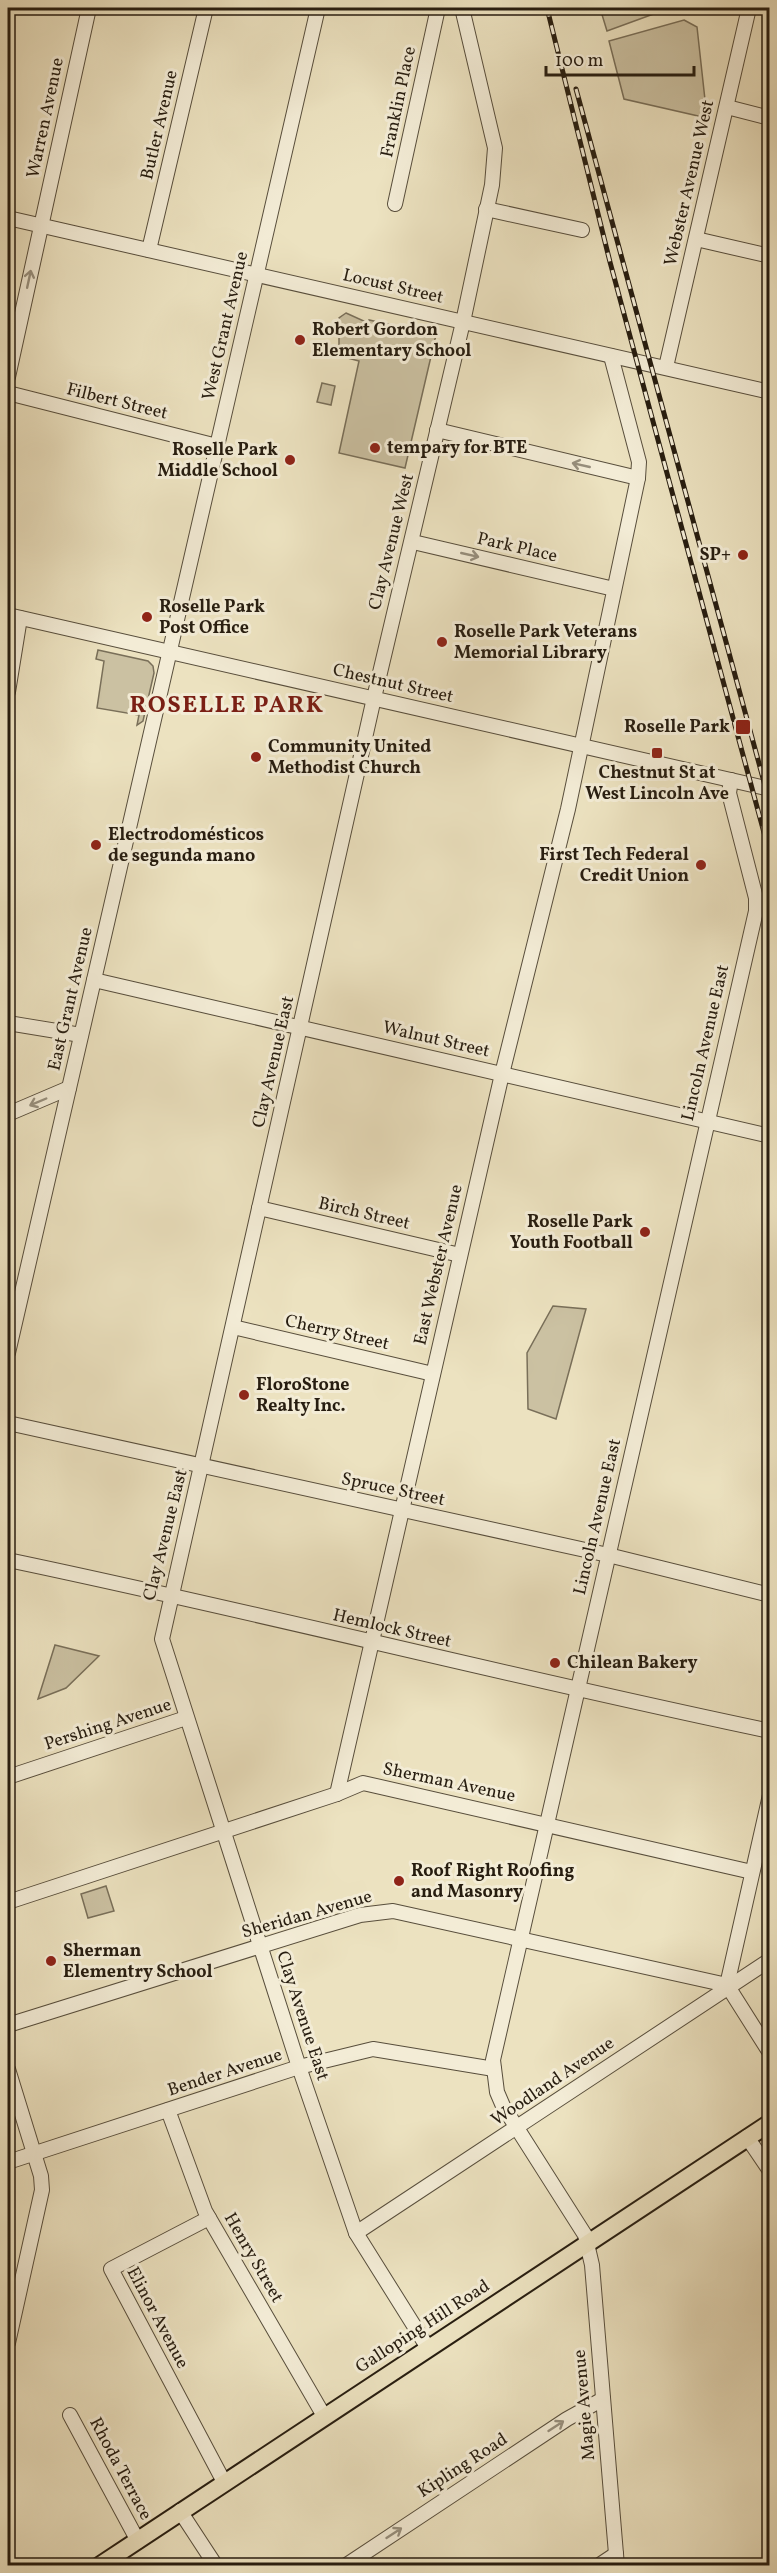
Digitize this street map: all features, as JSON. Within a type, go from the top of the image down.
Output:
[{"type":"main road","name":"Galloping Hill Road","points":[[99,2565],[770,2122]]},
{"type":"street","name":"Warren Avenue","points":[[8,377],[89,8]]},
{"type":"street","name":"Butler Avenue","points":[[149,250],[206,8]]},
{"type":"street","name":"West Grant Avenue","points":[[170,652],[318,8]]},
{"type":"street","name":"Franklin Place","points":[[395,204],[438,8]]},
{"type":"street","name":"Clay Avenue West","points":[[374,698],[463,322],[486,209],[495,148],[462,8]]},
{"type":"street","name":"Webster Avenue West","points":[[666,367],[749,8]]},
{"type":"street","points":[[726,106],[770,118]]},
{"type":"street","points":[[486,209],[582,230]]},
{"type":"street","name":"Locust Street","points":[[8,218],[770,392]]},
{"type":"street","points":[[696,239],[770,256]]},
{"type":"street","name":"East Webster Avenue","points":[[337,1794],[502,1074],[568,809],[638,478],[639,462],[611,356]]},
{"type":"street","name":"Filbert Street","points":[[8,393],[217,446]]},
{"type":"street","points":[[437,430],[638,478]]},
{"type":"street","name":"Park Place","points":[[412,542],[614,589]]},
{"type":"street","points":[[8,692],[14,616]]},
{"type":"street","name":"Chestnut Street","points":[[14,616],[770,789]]},
{"type":"street","name":"East Grant Avenue","points":[[8,1353],[170,652]]},
{"type":"street","name":"Clay Avenue East","points":[[374,698],[202,1466],[170,1595],[162,1639],[299,2067],[356,2234],[428,2348]]},
{"type":"street","name":"Lincoln Avenue East","points":[[587,2243],[585,2235],[517,2128],[497,2092],[493,2060],[706,1121],[756,911],[756,898],[729,792],[731,780]]},
{"type":"street","name":"Walnut Street","points":[[94,980],[770,1136]]},
{"type":"street","points":[[8,1023],[81,1035]]},
{"type":"street","points":[[8,1114],[69,1088]]},
{"type":"street","name":"Birch Street","points":[[260,1208],[460,1255]]},
{"type":"street","name":"Cherry Street","points":[[233,1327],[433,1374]]},
{"type":"street","name":"Spruce Street","points":[[8,1424],[608,1555],[770,1595]]},
{"type":"street","name":"Hemlock Street","points":[[8,1560],[170,1595],[577,1691],[770,1731]]},
{"type":"street","name":"Pershing Avenue","points":[[8,1777],[186,1718]]},
{"type":"street","name":"Sherman Avenue","points":[[8,1902],[337,1794],[363,1783],[546,1823],[752,1872]]},
{"type":"street","points":[[770,1795],[728,1986],[770,2053]]},
{"type":"street","name":"Sheridan Avenue","points":[[8,2025],[360,1915],[393,1911],[728,1986]]},
{"type":"street","name":"Woodland Avenue","points":[[356,2234],[770,1960]]},
{"type":"street","name":"Bender Avenue","points":[[8,2162],[299,2067],[373,2049],[494,2069]]},
{"type":"street","points":[[8,2069],[41,2176],[42,2190],[13,2296],[8,2343]]},
{"type":"street","name":"Henry Street","points":[[168,2110],[209,2218],[324,2416]]},
{"type":"street","points":[[747,2137],[770,2171]]},
{"type":"street","name":"Elinor Avenue","points":[[209,2218],[111,2269],[224,2482]]},
{"type":"street","name":"Magie Avenue","points":[[587,2243],[592,2265],[616,2560]]},
{"type":"street","name":"Kipling Road","points":[[345,2565],[567,2419],[603,2399]]},
{"type":"street","name":"Rhoda Terrace","points":[[70,2415],[138,2541]]},
{"type":"street","points":[[180,2511],[216,2565]]},
{"type":"street","points":[[598,2565],[616,2560]]},
{"type":"shaded area","points":[[600,8],[670,8],[607,31]]},
{"type":"shaded area","points":[[684,20],[697,27],[707,118],[624,99],[609,41]]},
{"type":"shaded area","points":[[346,313],[368,323],[369,320],[436,335],[405,468],[339,453],[359,361],[344,357],[339,352],[339,318]]},
{"type":"shaded area","points":[[322,383],[335,386],[331,405],[317,402]]},
{"type":"shaded area","points":[[98,650],[148,661],[153,666],[154,673],[143,721],[137,725],[139,715],[97,708],[104,661],[96,659]]},
{"type":"shaded area","points":[[553,1306],[586,1309],[556,1419],[528,1409],[527,1353]]},
{"type":"shaded area","points":[[55,1645],[99,1656],[66,1688],[38,1699]]},
{"type":"shaded area","points":[[106,1886],[114,1911],[88,1918],[81,1894]]},
{"type":"railway","points":[[547,8],[610,262],[770,855]]},
{"type":"railway","points":[[576,89],[770,804]]},
{"type":"place","name":"Robert Gordon Elementary School","points":[[300,340]]},
{"type":"place","name":"tempary for BTE","points":[[375,448]]},
{"type":"place","name":"Roselle Park Middle School","points":[[290,460]]},
{"type":"place","name":"SP+","points":[[743,555]]},
{"type":"place","name":"Roselle Park Post Office","points":[[147,617]]},
{"type":"place","name":"Roselle Park Veterans Memorial Library","points":[[442,642]]},
{"type":"place","name":"Roselle Park","points":[[743,727]]},
{"type":"place","name":"Chestnut St at West Lincoln Ave","points":[[657,753]]},
{"type":"place","name":"Community United Methodist Church","points":[[256,757]]},
{"type":"place","name":"Electrodomésticos de segunda mano","points":[[96,845]]},
{"type":"place","name":"First Tech Federal Credit Union","points":[[701,865]]},
{"type":"place","name":"Roselle Park Youth Football","points":[[645,1232]]},
{"type":"place","name":"FloroStone Realty Inc.","points":[[244,1395]]},
{"type":"place","name":"Chilean Bakery","points":[[555,1663]]},
{"type":"place","name":"Roof Right Roofing and Masonry","points":[[399,1881]]},
{"type":"place","name":"Sherman Elementry School","points":[[51,1961]]},
{"type":"district","name":"ROSELLE PARK","points":[[227,706]]}]
